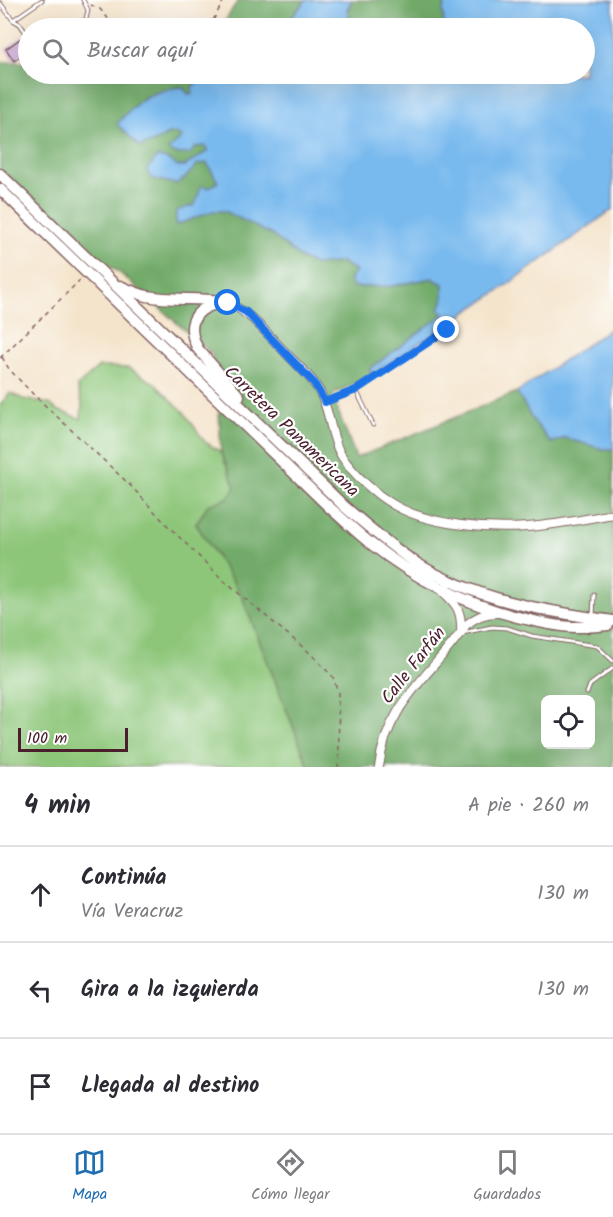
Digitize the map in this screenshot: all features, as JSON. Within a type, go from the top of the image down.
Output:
[{"type":"highway","name":"Carretera Panamericana","points":[[0,174],[345,507],[370,529],[415,562],[445,578],[504,601],[613,623]]},
{"type":"highway","name":"Carretera Panamericana","points":[[0,189],[329,507],[397,563],[433,585],[503,614],[575,627],[613,623]]},
{"type":"highway","points":[[109,279],[134,292],[148,296],[208,299],[228,303]]},
{"type":"highway","points":[[228,303],[205,307],[198,313],[192,323],[193,340],[198,349],[288,452]]},
{"type":"street","points":[[228,303],[246,312],[314,383],[325,402],[333,439],[340,453],[357,477],[394,505],[424,517],[459,525],[526,527],[613,514]]},
{"type":"street","points":[[433,585],[456,604],[460,616],[461,633]]},
{"type":"street","name":"Calle Farfán","points":[[380,767],[381,753],[389,726],[404,701],[466,625],[483,615],[503,614]]},
{"type":"lane","points":[[13,20],[42,0]]},
{"type":"lane","points":[[84,1],[88,10],[86,18]]},
{"type":"lane","points":[[0,3],[18,23]]},
{"type":"lane","points":[[325,402],[356,390],[373,425]]},
{"type":"lane","points":[[593,618],[594,595]]},
{"type":"lane","points":[[461,633],[500,627],[532,636],[597,646],[613,661]]},
{"type":"lane","points":[[587,693],[590,686],[613,668]]},
{"type":"path","points":[[214,18],[224,0]]},
{"type":"path","points":[[84,1],[100,9],[108,18]]},
{"type":"path","points":[[86,272],[1,357],[9,369],[34,395],[130,485],[224,581],[310,652],[333,676],[338,693],[338,767]]},
{"type":"path","points":[[356,390],[447,330]]},
{"type":"green space","points":[[238,0],[305,0],[292,18],[227,18]]},
{"type":"green space","points":[[352,0],[447,0],[443,10],[443,18],[344,18]]},
{"type":"green space","points":[[0,62],[18,62],[18,84],[202,84],[193,94],[188,95],[183,87],[177,87],[145,97],[123,117],[152,143],[168,134],[177,133],[183,137],[169,150],[205,146],[209,151],[185,166],[177,166],[167,159],[185,178],[198,164],[207,163],[218,182],[209,188],[213,211],[225,211],[272,235],[301,258],[315,265],[342,262],[356,271],[354,287],[392,286],[432,278],[443,284],[444,314],[370,369],[372,374],[332,395],[356,458],[517,392],[533,420],[551,443],[565,438],[603,449],[613,449],[613,767],[309,767],[241,594],[196,524],[208,505],[228,498],[235,487],[221,452],[219,409],[212,354],[121,274],[100,260],[0,169]]},
{"type":"green space","points":[[99,367],[128,368],[153,382],[184,412],[205,442],[221,452],[235,487],[228,498],[208,505],[196,524],[241,594],[309,767],[0,767],[0,405],[10,393],[23,399],[50,404],[57,410],[81,419],[82,403],[77,386]]},
{"type":"water","points":[[305,0],[352,0],[347,9],[350,18],[292,18]]},
{"type":"water","points":[[447,0],[613,0],[613,209],[500,290],[372,374],[370,369],[444,314],[439,309],[443,302],[443,284],[432,278],[392,286],[354,287],[349,281],[356,271],[342,262],[315,265],[301,258],[272,235],[225,211],[213,211],[176,225],[176,211],[195,205],[201,186],[209,188],[218,182],[207,163],[198,164],[176,184],[151,178],[147,170],[157,157],[167,159],[177,166],[185,166],[208,151],[205,146],[195,147],[190,154],[176,154],[168,150],[182,138],[176,133],[139,146],[117,124],[146,97],[164,90],[183,87],[188,94],[193,94],[192,87],[195,84],[595,84],[595,18],[443,18],[443,10]]},
{"type":"water","points":[[613,327],[613,449],[603,449],[565,438],[551,443],[533,420],[517,392]]},
{"type":"building","points":[[18,40],[18,58],[14,61],[6,49]]},
{"type":"route","points":[[228,303],[246,312],[314,383],[325,402],[356,390],[447,330]]}]
